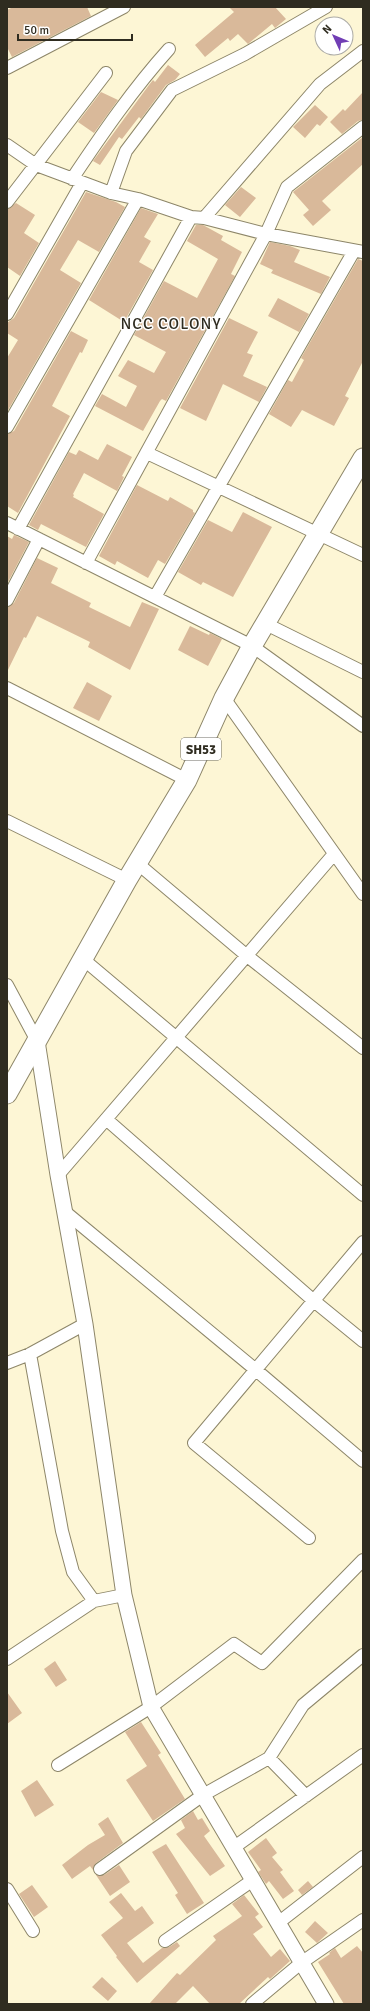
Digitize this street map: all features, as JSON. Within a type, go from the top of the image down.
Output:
[{"type":"main road","name":"SH53","points":[[7,1094],[127,880],[187,780],[224,698],[252,646],[266,624],[317,532],[360,469]]},
{"type":"street","points":[[7,68],[124,7]]},
{"type":"street","points":[[111,193],[126,152],[172,90],[245,54],[326,7]]},
{"type":"street","points":[[7,314],[105,129],[143,78],[169,49]]},
{"type":"street","points":[[204,218],[320,84],[363,51]]},
{"type":"street","points":[[7,202],[54,143],[106,73]]},
{"type":"street","points":[[86,563],[266,234],[287,187],[363,127]]},
{"type":"street","points":[[7,145],[36,165],[111,193],[138,199],[191,217],[204,218],[266,234],[359,251],[155,597]]},
{"type":"street","points":[[7,427],[138,199]]},
{"type":"street","points":[[18,529],[191,217]]},
{"type":"street","points":[[147,453],[363,555]]},
{"type":"street","points":[[7,523],[252,646],[363,726]]},
{"type":"street","points":[[7,600],[39,539]]},
{"type":"street","points":[[266,624],[363,672]]},
{"type":"street","points":[[7,688],[187,780]]},
{"type":"street","points":[[224,698],[363,894]]},
{"type":"street","points":[[7,821],[127,880]]},
{"type":"street","points":[[58,1175],[334,854]]},
{"type":"street","points":[[137,863],[246,956],[363,1048]]},
{"type":"street","points":[[83,958],[363,1195]]},
{"type":"street","points":[[7,985],[37,1041],[64,1211],[85,1324],[124,1595],[150,1707],[326,2004]]},
{"type":"street","points":[[106,1119],[314,1301],[363,1341]]},
{"type":"street","points":[[64,1211],[256,1370],[363,1462]]},
{"type":"street","points":[[309,1538],[194,1443],[363,1242]]},
{"type":"street","points":[[7,1363],[30,1354],[85,1324]]},
{"type":"street","points":[[30,1354],[62,1531],[73,1572],[94,1601]]},
{"type":"street","points":[[58,1765],[150,1707],[234,1644],[262,1663],[363,1560]]},
{"type":"street","points":[[7,1659],[94,1601],[124,1595]]},
{"type":"street","points":[[100,1869],[203,1795],[269,1758],[303,1705],[363,1655]]},
{"type":"street","points":[[234,1848],[363,1755]]},
{"type":"street","points":[[269,1758],[306,1796]]},
{"type":"street","points":[[278,1923],[363,1857]]},
{"type":"street","points":[[165,1941],[253,1880]]},
{"type":"street","points":[[7,1889],[33,1931]]},
{"type":"street","points":[[252,2004],[301,1963],[363,1920]]},
{"type":"building","points":[[13,7],[87,7],[91,16],[12,57],[7,47],[7,10]]},
{"type":"building","points":[[229,7],[275,7],[286,19],[275,28],[272,24],[248,44],[238,34],[230,41],[228,38],[205,57],[195,45],[234,12]]},
{"type":"building","points":[[168,65],[180,74],[175,80],[166,85],[141,119],[139,117],[122,139],[119,137],[100,165],[93,161],[149,85],[153,80],[155,82]]},
{"type":"building","points":[[101,92],[118,100],[94,133],[78,122]]},
{"type":"building","points":[[363,92],[363,120],[358,121],[342,134],[330,122],[343,109],[345,111]]},
{"type":"building","points":[[315,105],[328,117],[320,126],[317,124],[305,138],[293,127]]},
{"type":"building","points":[[363,137],[363,164],[322,201],[331,210],[313,226],[303,215],[309,210],[293,192]]},
{"type":"building","points":[[241,187],[256,198],[240,217],[225,205]]},
{"type":"building","points":[[86,192],[116,202],[125,207],[99,252],[78,240],[60,270],[81,283],[7,412],[7,358],[18,340],[7,333],[7,323],[14,318]]},
{"type":"building","points":[[16,203],[35,215],[24,233],[39,243],[20,276],[7,267],[7,209]]},
{"type":"building","points":[[141,208],[158,214],[144,237],[151,241],[139,262],[153,270],[124,322],[89,300]]},
{"type":"building","points":[[196,225],[203,225],[223,236],[221,240],[242,252],[231,274],[235,276],[166,401],[162,399],[160,401],[143,431],[95,406],[102,394],[126,407],[137,386],[118,376],[128,360],[154,373],[166,352],[134,335],[164,281],[197,298],[218,259],[187,241]]},
{"type":"building","points":[[270,242],[290,246],[300,250],[294,262],[330,277],[321,294],[271,273],[273,270],[260,264]]},
{"type":"building","points":[[358,259],[363,261],[363,361],[345,396],[349,398],[334,426],[302,410],[291,427],[269,414],[288,380],[292,382],[304,360],[301,358]]},
{"type":"building","points":[[278,298],[309,314],[299,332],[268,316]]},
{"type":"building","points":[[229,318],[258,332],[247,353],[253,355],[243,376],[267,387],[259,402],[223,384],[206,421],[180,408]]},
{"type":"building","points":[[71,331],[88,340],[82,353],[80,352],[52,406],[70,416],[18,513],[7,506],[7,434],[14,431]]},
{"type":"building","points":[[107,444],[132,457],[122,476],[124,477],[117,491],[84,473],[73,494],[73,497],[104,514],[86,547],[41,524],[38,530],[29,525],[69,452],[76,455],[79,450],[98,460]]},
{"type":"building","points":[[137,485],[168,501],[170,497],[193,510],[195,513],[165,564],[158,560],[148,578],[117,561],[115,565],[99,556]]},
{"type":"building","points":[[243,512],[272,527],[233,597],[203,582],[201,585],[178,572],[208,520],[232,532]]},
{"type":"building","points":[[14,535],[29,542],[7,584],[7,536],[12,539]]},
{"type":"building","points":[[37,558],[58,568],[51,583],[91,603],[89,607],[130,627],[142,602],[159,609],[130,670],[88,647],[90,642],[37,616],[26,638],[24,637],[7,672],[7,607],[14,603]]},
{"type":"building","points":[[190,626],[222,639],[208,666],[178,650]]},
{"type":"building","points":[[87,682],[112,696],[99,721],[73,708]]},
{"type":"building","points":[[55,1661],[67,1680],[56,1687],[44,1669]]},
{"type":"building","points":[[7,1692],[22,1713],[7,1724]]},
{"type":"building","points":[[141,1722],[161,1753],[158,1755],[185,1799],[153,1821],[126,1780],[147,1766],[125,1732]]},
{"type":"building","points":[[37,1780],[54,1805],[35,1817],[21,1791]]},
{"type":"building","points":[[193,1811],[198,1820],[202,1818],[210,1831],[204,1836],[225,1866],[210,1876],[176,1834],[185,1828],[181,1820]]},
{"type":"building","points":[[108,1817],[123,1843],[96,1863],[93,1870],[90,1866],[72,1879],[62,1865],[88,1845],[105,1835],[98,1824]]},
{"type":"building","points":[[266,1838],[277,1853],[272,1857],[283,1870],[280,1872],[294,1891],[283,1899],[269,1881],[266,1884],[258,1872],[261,1870],[248,1852]]},
{"type":"building","points":[[166,1844],[204,1903],[187,1914],[175,1895],[178,1893],[152,1852]]},
{"type":"building","points":[[119,1865],[130,1882],[110,1896],[96,1875],[104,1875]]},
{"type":"building","points":[[308,1881],[313,1887],[302,1895],[298,1890]]},
{"type":"building","points":[[32,1885],[48,1907],[34,1917],[19,1894]]},
{"type":"building","points":[[121,1893],[135,1911],[142,1906],[154,1923],[127,1943],[143,1963],[162,1948],[169,1947],[177,1942],[180,1946],[137,1983],[101,1935],[123,1918],[109,1902]]},
{"type":"building","points":[[244,1895],[259,1914],[255,1917],[263,1927],[253,1934],[271,1957],[280,1949],[290,1961],[270,1979],[268,1977],[239,2004],[210,2004],[193,1986],[175,2004],[149,2004],[177,1973],[180,1975],[216,1940],[213,1936],[242,1916],[232,1904]]},
{"type":"building","points":[[315,1921],[328,1933],[317,1943],[305,1932]]},
{"type":"building","points":[[357,1946],[363,1953],[363,2004],[344,2004],[318,1962],[330,1954],[329,1953],[335,1948],[341,1958]]},
{"type":"building","points":[[102,1977],[117,1991],[108,2001],[92,1987]]},
{"type":"district","name":"NCC COLONY","points":[[171,323]]}]
